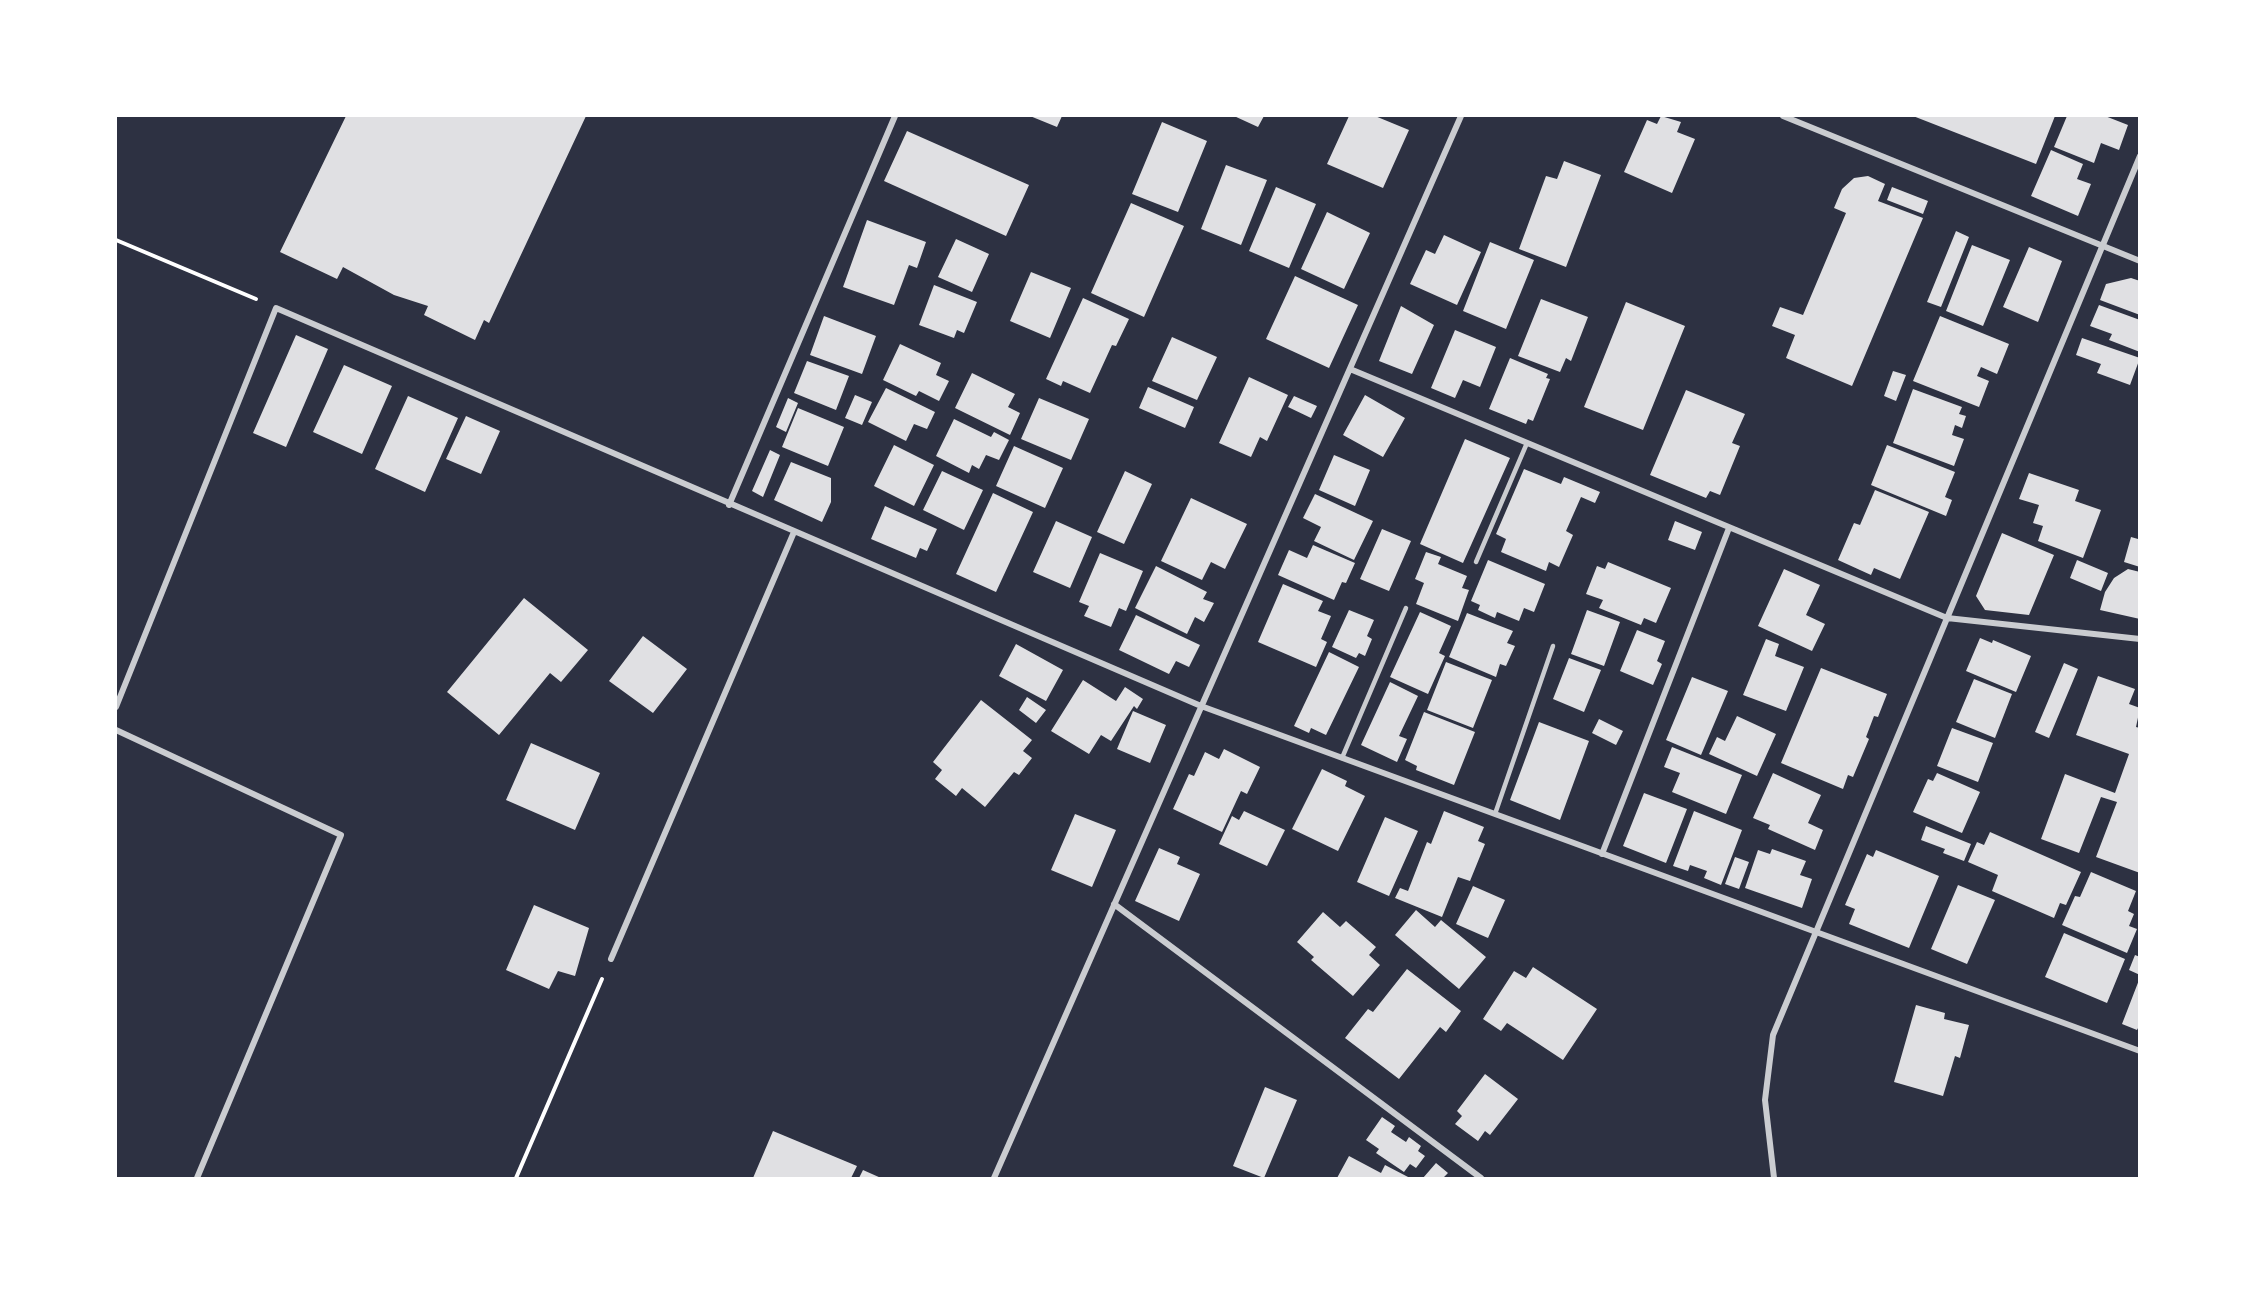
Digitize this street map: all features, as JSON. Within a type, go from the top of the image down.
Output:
[{"type":"street","points":[[729,504],[895,116]]},
{"type":"street","points":[[994,1179],[1461,116]]},
{"type":"street","points":[[1783,116],[2139,261]]},
{"type":"street","points":[[1774,1179],[1765,1100],[1773,1035],[2139,156]]},
{"type":"street","points":[[116,707],[276,308],[1200,706],[2139,1051]]},
{"type":"street","points":[[1350,369],[1947,618],[2139,639]]},
{"type":"street","points":[[1602,854],[1729,528]]},
{"type":"street","points":[[611,959],[794,532]]},
{"type":"street","points":[[116,730],[341,835],[196,1179]]},
{"type":"street","points":[[1114,904],[1481,1179]]},
{"type":"lane","points":[[1476,562],[1527,443]]},
{"type":"lane","points":[[1342,758],[1406,608]]},
{"type":"lane","points":[[1495,814],[1553,646]]},
{"type":"path","points":[[116,240],[276,308]]},
{"type":"path","points":[[516,1179],[611,959]]},
{"type":"building","points":[[346,116],[586,116],[489,323],[484,320],[475,340],[424,315],[428,306],[394,295],[343,267],[337,279],[280,252]]},
{"type":"building","points":[[1030,116],[1062,116],[1057,127]]},
{"type":"building","points":[[1234,116],[1264,116],[1258,127]]},
{"type":"building","points":[[1349,116],[1375,116],[1409,130],[1383,188],[1327,164]]},
{"type":"building","points":[[1661,116],[1681,122],[1677,132],[1695,139],[1672,193],[1624,172],[1647,120],[1657,124]]},
{"type":"building","points":[[1913,116],[2055,116],[2036,164]]},
{"type":"building","points":[[2067,116],[2105,116],[2128,125],[2119,150],[2101,143],[2094,163],[2054,147]]},
{"type":"building","points":[[1162,122],[1207,141],[1178,212],[1132,194]]},
{"type":"building","points":[[907,131],[1029,185],[1006,236],[884,181]]},
{"type":"building","points":[[2051,150],[2083,164],[2077,179],[2091,184],[2078,216],[2031,196]]},
{"type":"building","points":[[1564,161],[1601,175],[1566,267],[1519,249],[1546,176],[1557,179]]},
{"type":"building","points":[[1226,165],[1267,180],[1241,245],[1201,229]]},
{"type":"building","points":[[1868,176],[1885,184],[1878,201],[1923,218],[1852,386],[1786,358],[1795,335],[1772,326],[1780,307],[1803,315],[1846,213],[1834,208],[1842,189],[1854,178]]},
{"type":"building","points":[[1276,187],[1316,204],[1289,268],[1249,251]]},
{"type":"building","points":[[1892,187],[1928,201],[1923,214],[1887,200]]},
{"type":"building","points":[[1131,203],[1184,226],[1144,317],[1091,293]]},
{"type":"building","points":[[1327,212],[1370,233],[1344,289],[1301,269]]},
{"type":"building","points":[[867,220],[926,242],[917,268],[909,265],[894,305],[843,287]]},
{"type":"building","points":[[1956,231],[1969,237],[1941,307],[1927,302]]},
{"type":"building","points":[[1444,235],[1481,252],[1457,305],[1410,284],[1426,250],[1435,254]]},
{"type":"building","points":[[956,239],[989,254],[972,292],[938,277]]},
{"type":"building","points":[[1490,242],[1534,260],[1506,329],[1463,311]]},
{"type":"building","points":[[1972,245],[2010,260],[1983,326],[1946,311]]},
{"type":"building","points":[[2029,247],[2062,261],[2038,322],[2003,307]]},
{"type":"building","points":[[1031,272],[1071,288],[1050,338],[1010,321]]},
{"type":"building","points":[[1295,276],[1358,305],[1329,368],[1266,339]]},
{"type":"building","points":[[2131,278],[2140,281],[2140,315],[2100,300],[2106,284]]},
{"type":"building","points":[[934,285],[977,302],[964,333],[957,330],[954,338],[919,325]]},
{"type":"building","points":[[1083,298],[1129,319],[1116,346],[1112,345],[1090,393],[1063,381],[1061,386],[1046,379]]},
{"type":"building","points":[[1541,299],[1588,317],[1571,361],[1566,358],[1560,372],[1518,356]]},
{"type":"building","points":[[1626,302],[1685,326],[1643,430],[1584,407]]},
{"type":"building","points":[[2099,305],[2140,320],[2140,352],[2109,340],[2112,334],[2090,326]]},
{"type":"building","points":[[1401,306],[1434,325],[1412,374],[1379,361]]},
{"type":"building","points":[[824,316],[876,336],[862,374],[810,355]]},
{"type":"building","points":[[1940,316],[2009,344],[1997,374],[1981,367],[1977,376],[1989,381],[1979,407],[1913,381]]},
{"type":"building","points":[[1455,330],[1496,347],[1480,387],[1463,380],[1455,398],[1431,388]]},
{"type":"building","points":[[296,335],[328,349],[286,447],[253,433]]},
{"type":"building","points":[[1172,337],[1217,357],[1197,400],[1152,381]]},
{"type":"building","points":[[2082,338],[2140,358],[2130,385],[2097,373],[2101,364],[2076,355]]},
{"type":"building","points":[[900,344],[941,363],[936,375],[949,381],[939,401],[919,391],[916,396],[883,380]]},
{"type":"building","points":[[1510,358],[1548,374],[1546,378],[1550,379],[1533,421],[1528,419],[1526,424],[1489,409]]},
{"type":"building","points":[[807,361],[849,376],[836,410],[794,393]]},
{"type":"building","points":[[344,365],[392,386],[362,454],[313,432]]},
{"type":"building","points":[[1893,371],[1906,375],[1896,401],[1884,396]]},
{"type":"building","points":[[972,373],[1015,394],[1008,407],[1020,413],[1010,435],[955,408]]},
{"type":"building","points":[[1249,377],[1288,395],[1267,441],[1260,437],[1251,457],[1219,443]]},
{"type":"building","points":[[1148,387],[1194,407],[1185,428],[1139,408]]},
{"type":"building","points":[[886,388],[935,412],[927,429],[914,424],[906,441],[868,422]]},
{"type":"building","points":[[1913,389],[1962,407],[1959,414],[1966,416],[1962,428],[1955,425],[1952,435],[1964,439],[1954,466],[1893,443]]},
{"type":"building","points":[[1686,390],[1745,414],[1732,443],[1740,446],[1720,495],[1710,491],[1706,498],[1650,475]]},
{"type":"building","points":[[855,395],[872,402],[862,425],[845,418]]},
{"type":"building","points":[[1365,395],[1405,418],[1383,457],[1343,435]]},
{"type":"building","points":[[408,396],[458,418],[425,492],[375,469]]},
{"type":"building","points":[[1294,396],[1317,406],[1311,418],[1288,407]]},
{"type":"building","points":[[788,398],[798,403],[786,432],[776,427]]},
{"type":"building","points":[[1039,398],[1089,419],[1071,460],[1021,439]]},
{"type":"building","points":[[798,408],[844,427],[828,466],[782,447]]},
{"type":"building","points":[[466,416],[500,431],[481,474],[446,459]]},
{"type":"building","points":[[954,419],[991,437],[994,432],[1009,440],[999,460],[986,455],[979,469],[972,465],[969,473],[936,456]]},
{"type":"building","points":[[1465,439],[1510,458],[1463,563],[1420,544]]},
{"type":"building","points":[[894,445],[934,465],[914,506],[874,486]]},
{"type":"building","points":[[1887,445],[1955,472],[1945,497],[1952,500],[1946,516],[1871,485]]},
{"type":"building","points":[[1014,446],[1063,468],[1045,508],[996,486]]},
{"type":"building","points":[[770,450],[780,455],[763,497],[752,491]]},
{"type":"building","points":[[1334,455],[1370,470],[1355,506],[1319,490]]},
{"type":"building","points":[[791,462],[831,478],[831,502],[822,522],[774,500]]},
{"type":"building","points":[[1524,469],[1561,484],[1564,477],[1600,492],[1595,503],[1581,497],[1566,531],[1573,535],[1559,567],[1549,562],[1546,571],[1501,552],[1506,539],[1496,534]]},
{"type":"building","points":[[942,471],[983,490],[964,530],[923,510]]},
{"type":"building","points":[[1125,471],[1152,484],[1124,544],[1097,532]]},
{"type":"building","points":[[2029,473],[2079,490],[2075,501],[2101,510],[2083,558],[2038,541],[2043,526],[2033,523],[2039,505],[2019,499]]},
{"type":"building","points":[[1875,490],[1929,512],[1900,579],[1874,568],[1871,575],[1838,560],[1854,523],[1860,525]]},
{"type":"building","points":[[993,493],[1033,512],[996,592],[956,574]]},
{"type":"building","points":[[1315,494],[1373,521],[1354,560],[1314,541],[1321,527],[1303,518]]},
{"type":"building","points":[[1191,498],[1247,524],[1225,569],[1211,562],[1202,580],[1161,561]]},
{"type":"building","points":[[885,506],[937,529],[927,551],[920,548],[916,558],[871,539]]},
{"type":"building","points":[[1056,521],[1092,537],[1070,588],[1033,572]]},
{"type":"building","points":[[1675,521],[1702,532],[1695,550],[1668,540]]},
{"type":"building","points":[[1382,529],[1411,541],[1389,591],[1360,579]]},
{"type":"building","points":[[2002,533],[2054,555],[2029,615],[1985,610],[1976,596]]},
{"type":"building","points":[[2140,535],[2140,567],[2124,562],[2131,537],[2138,539]]},
{"type":"building","points":[[1313,545],[1355,563],[1346,583],[1342,582],[1334,600],[1278,575],[1289,550],[1307,558]]},
{"type":"building","points":[[1426,552],[1441,557],[1438,564],[1467,576],[1462,588],[1469,590],[1458,621],[1416,604],[1424,583],[1415,579]]},
{"type":"building","points":[[1100,553],[1143,571],[1126,611],[1119,608],[1111,627],[1084,616],[1089,606],[1079,602]]},
{"type":"building","points":[[1488,560],[1545,584],[1534,612],[1524,608],[1519,621],[1497,612],[1495,618],[1478,610],[1480,605],[1471,601]]},
{"type":"building","points":[[2077,560],[2108,573],[2101,591],[2070,578]]},
{"type":"building","points":[[1608,562],[1671,588],[1656,623],[1644,618],[1641,625],[1599,608],[1603,600],[1586,594],[1597,566],[1605,569]]},
{"type":"building","points":[[1156,566],[1207,592],[1203,599],[1214,603],[1204,622],[1195,617],[1187,634],[1135,608]]},
{"type":"building","points":[[1784,569],[1820,585],[1806,615],[1825,624],[1812,651],[1758,626]]},
{"type":"building","points":[[2128,569],[2140,572],[2140,619],[2100,610],[2105,592],[2114,578]]},
{"type":"building","points":[[1283,584],[1323,601],[1318,611],[1331,616],[1321,639],[1327,642],[1316,667],[1258,642]]},
{"type":"building","points":[[524,598],[588,650],[561,682],[550,673],[499,735],[447,692]]},
{"type":"building","points":[[1349,610],[1374,620],[1367,636],[1372,639],[1365,656],[1359,653],[1356,658],[1332,647]]},
{"type":"building","points":[[1587,610],[1620,622],[1604,666],[1571,654]]},
{"type":"building","points":[[1420,612],[1451,626],[1439,653],[1445,656],[1428,694],[1390,677]]},
{"type":"building","points":[[1467,613],[1513,631],[1507,643],[1515,646],[1506,666],[1500,664],[1496,677],[1449,657]]},
{"type":"building","points":[[1136,615],[1200,645],[1189,667],[1176,661],[1169,674],[1119,650]]},
{"type":"building","points":[[1637,630],[1665,641],[1657,661],[1662,664],[1653,685],[1620,671]]},
{"type":"building","points":[[643,636],[687,669],[653,713],[609,681]]},
{"type":"building","points":[[1980,638],[1992,643],[1993,640],[2031,656],[2016,692],[1966,671]]},
{"type":"building","points":[[1766,639],[1779,644],[1775,656],[1804,667],[1786,711],[1743,695]]},
{"type":"building","points":[[1016,644],[1063,670],[1046,701],[999,676]]},
{"type":"building","points":[[1329,652],[1359,667],[1326,735],[1311,728],[1309,733],[1294,726]]},
{"type":"building","points":[[1569,658],[1601,670],[1584,712],[1553,699]]},
{"type":"building","points":[[1446,662],[1492,680],[1473,728],[1427,710]]},
{"type":"building","points":[[2064,663],[2078,669],[2049,738],[2035,732]]},
{"type":"building","points":[[1821,668],[1887,694],[1878,717],[1874,716],[1866,737],[1869,739],[1853,777],[1848,775],[1843,789],[1781,763]]},
{"type":"building","points":[[2098,676],[2135,689],[2129,704],[2140,708],[2136,727],[2140,728],[2140,873],[2096,857],[2117,802],[2101,797],[2079,853],[2041,839],[2065,774],[2115,793],[2129,754],[2076,735]]},
{"type":"building","points":[[1692,677],[1728,691],[1701,755],[1666,740]]},
{"type":"building","points":[[1974,679],[2012,694],[1995,738],[1956,722]]},
{"type":"building","points":[[1083,680],[1116,701],[1125,687],[1143,699],[1137,709],[1134,706],[1111,741],[1101,735],[1089,754],[1051,731]]},
{"type":"building","points":[[1390,682],[1418,696],[1399,736],[1407,739],[1397,762],[1361,745]]},
{"type":"building","points":[[1027,697],[1046,710],[1036,723],[1019,710]]},
{"type":"building","points":[[981,700],[1032,740],[1023,751],[1032,758],[1019,775],[1014,772],[985,807],[962,788],[956,796],[935,779],[942,770],[933,762]]},
{"type":"building","points":[[1133,711],[1166,725],[1150,763],[1117,749]]},
{"type":"building","points":[[1424,712],[1475,732],[1454,785],[1416,770],[1417,766],[1405,760]]},
{"type":"building","points":[[1737,716],[1776,734],[1757,776],[1709,754],[1717,737],[1725,741]]},
{"type":"building","points":[[1599,719],[1623,731],[1616,745],[1592,733]]},
{"type":"building","points":[[1539,722],[1589,741],[1560,820],[1510,800]]},
{"type":"building","points":[[1952,728],[1993,743],[1978,782],[1937,766]]},
{"type":"building","points":[[531,743],[600,773],[575,830],[506,800]]},
{"type":"building","points":[[1672,747],[1742,775],[1726,814],[1672,792],[1680,773],[1664,767]]},
{"type":"building","points":[[1224,749],[1260,767],[1247,794],[1241,791],[1222,832],[1173,809],[1189,774],[1194,776],[1205,752],[1219,759]]},
{"type":"building","points":[[1322,769],[1347,781],[1345,786],[1365,796],[1338,851],[1292,829]]},
{"type":"building","points":[[1773,773],[1821,795],[1808,823],[1823,830],[1815,850],[1768,829],[1770,825],[1753,818]]},
{"type":"building","points":[[1937,773],[1980,792],[1962,833],[1913,812],[1928,779],[1933,781]]},
{"type":"building","points":[[1644,793],[1687,809],[1666,863],[1623,846]]},
{"type":"building","points":[[1244,811],[1285,830],[1267,866],[1219,844],[1232,816],[1239,820]]},
{"type":"building","points":[[1444,811],[1484,827],[1478,841],[1485,844],[1470,881],[1458,877],[1442,917],[1395,898],[1400,888],[1408,891],[1427,842],[1431,844]]},
{"type":"building","points":[[1694,811],[1742,830],[1721,885],[1704,878],[1707,871],[1690,865],[1688,871],[1673,866]]},
{"type":"building","points":[[1075,814],[1116,830],[1092,887],[1051,870]]},
{"type":"building","points":[[1385,817],[1418,831],[1389,896],[1357,882]]},
{"type":"building","points":[[1926,826],[1971,844],[1964,861],[1943,853],[1945,849],[1921,840]]},
{"type":"building","points":[[1990,832],[2081,872],[2066,905],[2060,903],[2054,918],[1992,891],[1998,875],[1968,862],[1977,842],[1984,845]]},
{"type":"building","points":[[1159,848],[1180,857],[1177,864],[1200,874],[1179,921],[1135,901]]},
{"type":"building","points":[[1772,849],[1806,861],[1800,875],[1812,879],[1802,908],[1745,888],[1758,850],[1770,854]]},
{"type":"building","points":[[1876,850],[1939,876],[1909,948],[1849,924],[1855,909],[1845,905],[1867,854],[1873,857]]},
{"type":"building","points":[[1735,857],[1749,862],[1739,889],[1725,884]]},
{"type":"building","points":[[2091,872],[2136,891],[2128,911],[2134,914],[2129,926],[2137,929],[2127,953],[2062,925],[2075,896],[2080,897]]},
{"type":"building","points":[[1958,885],[1995,900],[1967,964],[1931,949]]},
{"type":"building","points":[[1473,886],[1505,900],[1488,938],[1456,924]]},
{"type":"building","points":[[534,905],[589,928],[575,976],[558,971],[549,989],[506,970]]},
{"type":"building","points":[[1416,910],[1435,927],[1441,920],[1486,957],[1459,989],[1395,935]]},
{"type":"building","points":[[1323,912],[1340,927],[1346,921],[1376,947],[1369,955],[1380,965],[1353,996],[1311,960],[1314,957],[1297,942]]},
{"type":"building","points":[[2064,933],[2125,959],[2107,1003],[2045,977]]},
{"type":"building","points":[[2135,955],[2140,957],[2140,975],[2129,970]]},
{"type":"building","points":[[1533,967],[1597,1009],[1563,1060],[1507,1023],[1501,1031],[1483,1019],[1514,971],[1526,978]]},
{"type":"building","points":[[1407,969],[1461,1011],[1446,1032],[1440,1027],[1399,1079],[1345,1038],[1368,1009],[1373,1012]]},
{"type":"building","points":[[2139,980],[2140,1024],[2137,1030],[2122,1024]]},
{"type":"building","points":[[1916,1005],[1945,1013],[1944,1019],[1969,1025],[1960,1058],[1955,1056],[1943,1096],[1894,1082]]},
{"type":"building","points":[[1485,1074],[1518,1099],[1490,1135],[1485,1131],[1478,1141],[1455,1124],[1462,1116],[1457,1111]]},
{"type":"building","points":[[1265,1087],[1297,1100],[1264,1178],[1233,1166]]},
{"type":"building","points":[[1382,1117],[1395,1126],[1391,1132],[1406,1142],[1409,1137],[1421,1146],[1418,1151],[1425,1156],[1416,1168],[1410,1164],[1404,1172],[1376,1153],[1379,1149],[1366,1140]]},
{"type":"building","points":[[773,1131],[857,1166],[851,1178],[753,1178]]},
{"type":"building","points":[[1349,1156],[1381,1173],[1385,1165],[1410,1178],[1337,1178]]},
{"type":"building","points":[[1436,1163],[1448,1173],[1443,1178],[1423,1178]]},
{"type":"building","points":[[863,1170],[881,1178],[859,1178]]}]
